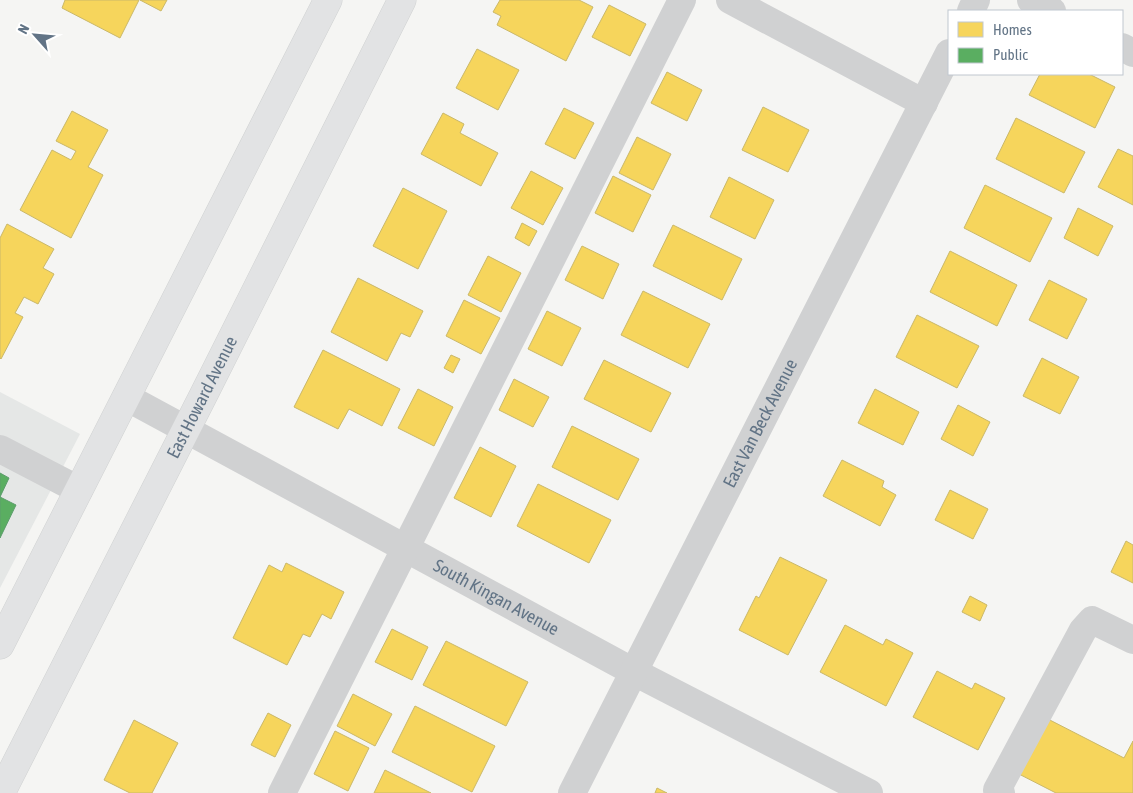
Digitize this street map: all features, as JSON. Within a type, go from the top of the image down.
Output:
[{"type":"main road","points":[[0,645],[328,0]]},
{"type":"main road","name":"East Howard Avenue","points":[[1,789],[186,429],[402,0]]},
{"type":"street","points":[[282,793],[682,0]]},
{"type":"street","points":[[730,0],[924,103]]},
{"type":"street","points":[[1031,0],[1050,10]]},
{"type":"street","name":"East Van Beck Avenue","points":[[572,793],[948,55]]},
{"type":"street","name":"South Kingan Avenue","points":[[126,397],[634,672],[869,793]]},
{"type":"street","points":[[0,449],[79,490]]},
{"type":"street","points":[[1001,793],[997,790],[1083,630],[1092,620],[1133,640]]},
{"type":"shaded area","points":[[0,392],[80,434],[0,588]]},
{"type":"building: Homes","points":[[65,0],[139,0],[120,38],[62,8]]},
{"type":"building: Homes","points":[[140,0],[167,0],[161,11]]},
{"type":"building: Homes","points":[[500,0],[579,0],[593,7],[566,61],[497,25],[501,16],[493,12]]},
{"type":"building: Homes","points":[[609,5],[646,24],[630,56],[592,37]]},
{"type":"building: Homes","points":[[477,49],[519,70],[498,110],[456,88]]},
{"type":"building: Homes","points":[[667,72],[702,90],[687,121],[651,103]]},
{"type":"building: Homes","points":[[1039,75],[1091,75],[1115,87],[1095,128],[1029,95]]},
{"type":"building: Homes","points":[[763,107],[809,130],[788,172],[742,150]]},
{"type":"building: Homes","points":[[564,108],[594,123],[575,159],[545,144]]},
{"type":"building: Homes","points":[[72,111],[108,130],[88,167],[103,175],[71,238],[20,210],[52,150],[71,160],[76,151],[56,141]]},
{"type":"building: Homes","points":[[443,113],[464,124],[460,133],[498,153],[481,186],[421,154]]},
{"type":"building: Homes","points":[[1016,118],[1085,152],[1064,193],[996,159]]},
{"type":"building: Homes","points":[[637,137],[671,154],[653,190],[619,173]]},
{"type":"building: Homes","points":[[1118,149],[1133,156],[1133,205],[1098,187]]},
{"type":"building: Homes","points":[[531,171],[563,188],[543,225],[511,208]]},
{"type":"building: Homes","points":[[613,176],[651,195],[633,232],[595,213]]},
{"type":"building: Homes","points":[[729,177],[774,200],[755,239],[710,217]]},
{"type":"building: Homes","points":[[985,185],[1052,218],[1030,262],[964,228]]},
{"type":"building: Homes","points":[[403,188],[447,211],[418,269],[373,246]]},
{"type":"building: Homes","points":[[1078,208],[1113,226],[1098,256],[1064,238]]},
{"type":"building: Homes","points":[[522,223],[537,231],[529,246],[515,238]]},
{"type":"building: Homes","points":[[7,224],[54,249],[43,268],[54,274],[38,304],[24,297],[15,313],[23,317],[1,359],[0,238]]},
{"type":"building: Homes","points":[[673,225],[742,259],[722,300],[653,266]]},
{"type":"building: Homes","points":[[582,246],[619,264],[603,299],[565,280]]},
{"type":"building: Homes","points":[[950,251],[1017,285],[997,326],[930,292]]},
{"type":"building: Homes","points":[[488,256],[521,273],[501,312],[468,295]]},
{"type":"building: Homes","points":[[358,278],[423,311],[410,337],[401,333],[387,361],[331,332]]},
{"type":"building: Homes","points":[[1049,280],[1087,299],[1067,339],[1029,320]]},
{"type":"building: Homes","points":[[643,291],[710,324],[688,368],[621,335]]},
{"type":"building: Homes","points":[[464,300],[500,318],[481,354],[446,336]]},
{"type":"building: Homes","points":[[547,311],[581,328],[562,366],[528,349]]},
{"type":"building: Homes","points":[[917,315],[979,346],[957,388],[896,357]]},
{"type":"building: Homes","points":[[323,350],[400,389],[382,426],[349,409],[338,429],[294,407]]},
{"type":"building: Homes","points":[[451,355],[460,359],[453,373],[444,368]]},
{"type":"building: Homes","points":[[1042,358],[1079,377],[1060,414],[1023,396]]},
{"type":"building: Homes","points":[[604,360],[671,393],[651,432],[584,399]]},
{"type":"building: Homes","points":[[514,379],[549,397],[533,427],[499,410]]},
{"type":"building: Homes","points":[[418,389],[453,407],[434,446],[398,428]]},
{"type":"building: Homes","points":[[875,389],[919,412],[903,445],[858,423]]},
{"type":"building: Homes","points":[[958,405],[990,422],[973,456],[941,439]]},
{"type":"building: Homes","points":[[572,426],[639,459],[618,500],[552,467]]},
{"type":"building: Homes","points":[[480,447],[516,466],[491,517],[454,498]]},
{"type":"building: Homes","points":[[842,460],[884,481],[882,487],[896,495],[880,526],[823,496]]},
{"type":"building: Homes","points":[[538,484],[611,520],[589,563],[517,526]]},
{"type":"building: Homes","points":[[950,490],[988,509],[973,539],[935,520]]},
{"type":"building: Homes","points":[[1126,541],[1133,545],[1133,583],[1111,572]]},
{"type":"building: Homes","points":[[780,557],[827,580],[788,655],[739,630],[756,596],[759,598]]},
{"type":"building: Homes","points":[[286,563],[344,592],[331,619],[322,614],[310,637],[303,634],[287,665],[233,638],[269,565],[282,572]]},
{"type":"building: Homes","points":[[970,596],[987,605],[980,621],[962,612]]},
{"type":"building: Homes","points":[[845,625],[883,645],[886,639],[913,653],[886,706],[820,672]]},
{"type":"building: Homes","points":[[392,629],[428,647],[412,680],[375,662]]},
{"type":"building: Homes","points":[[446,641],[528,682],[506,726],[423,685]]},
{"type":"building: Homes","points":[[937,671],[972,689],[975,683],[1005,698],[978,750],[913,717]]},
{"type":"building: Homes","points":[[353,694],[392,714],[375,746],[337,726]]},
{"type":"building: Homes","points":[[415,706],[495,746],[472,792],[392,752]]},
{"type":"building: Homes","points":[[268,713],[291,725],[275,757],[251,745]]},
{"type":"building: Homes","points":[[1042,716],[1124,758],[1133,741],[1133,793],[1056,793],[1013,771]]},
{"type":"building: Homes","points":[[134,720],[178,743],[152,793],[130,793],[104,780]]},
{"type":"building: Homes","points":[[335,731],[369,748],[348,791],[314,774]]},
{"type":"building: Homes","points":[[385,770],[431,793],[374,793]]},
{"type":"building: Homes","points":[[657,788],[667,793],[655,793]]},
{"type":"building: Public","points":[[0,473],[9,478],[0,497]]},
{"type":"building: Public","points":[[0,497],[16,505],[0,538]]}]
